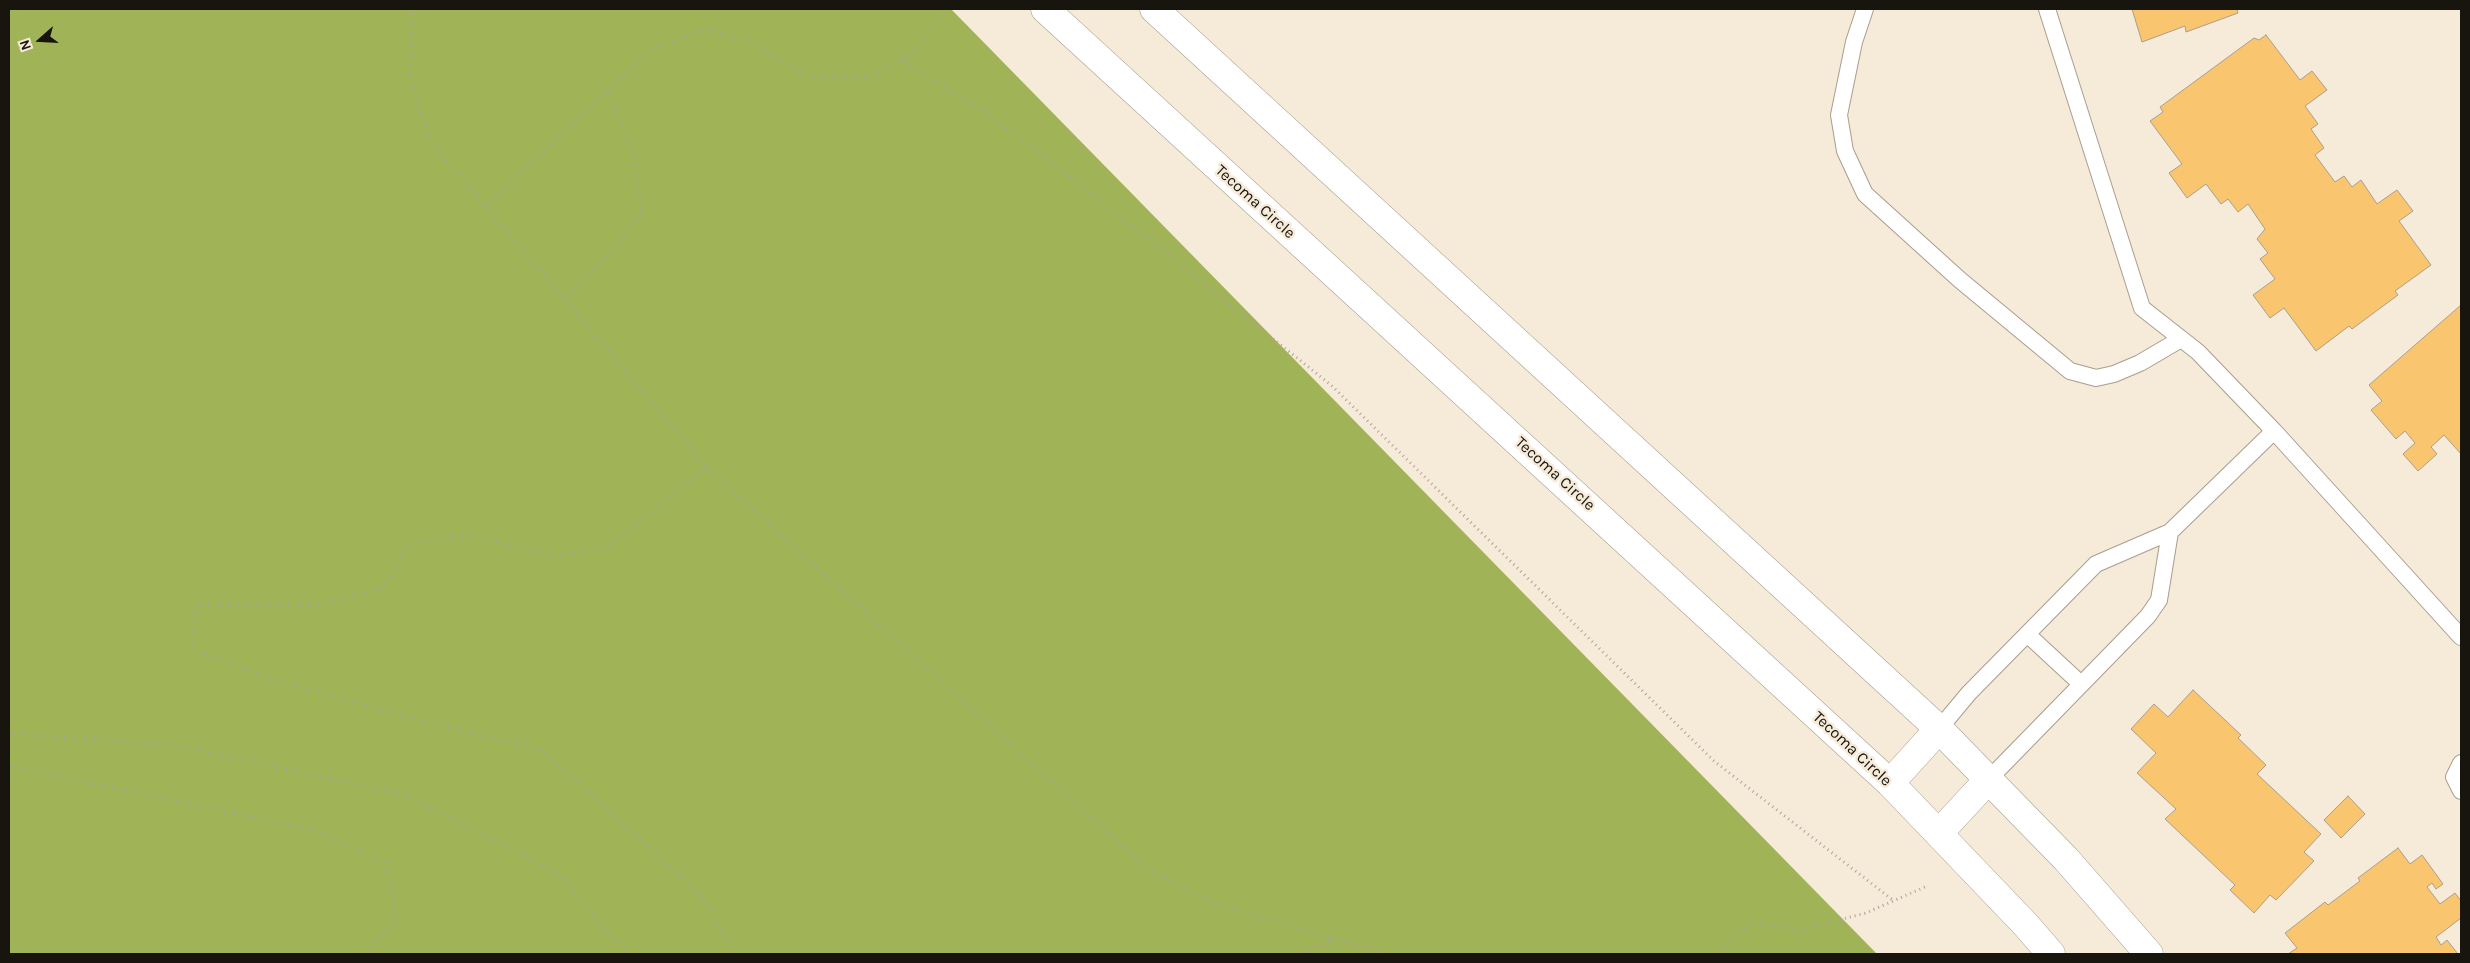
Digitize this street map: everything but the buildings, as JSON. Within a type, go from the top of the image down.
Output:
[{"type":"street","name":"Tecoma Circle","points":[[1045,9],[1890,783],[1939,833],[2050,954]]},
{"type":"street","points":[[1154,9],[1938,728],[2066,859],[2149,954]]},
{"type":"street","points":[[1890,783],[1938,728]]},
{"type":"street","points":[[1939,833],[1988,780]]},
{"type":"lane","points":[[1864,9],[1854,42],[1839,115],[1845,151],[1865,194],[1960,280],[2070,371],[2096,378],[2114,374],[2140,363],[2181,339]]},
{"type":"lane","points":[[2047,9],[2142,308],[2198,352],[2274,431],[2461,637]]},
{"type":"lane","points":[[1938,728],[1969,693],[2096,564],[2170,532],[2274,431]]},
{"type":"lane","points":[[1988,780],[2148,616],[2159,600],[2170,532]]},
{"type":"lane","points":[[2027,634],[2081,684]]},
{"type":"lane","points":[[2461,763],[2454,778],[2461,791]]},
{"type":"path","points":[[412,9],[410,78],[430,140],[707,468],[1151,872],[1217,904],[1386,954]]},
{"type":"path","points":[[486,206],[653,48],[705,30],[747,41],[810,77],[870,77],[916,51],[947,9]]},
{"type":"path","points":[[902,59],[1015,133],[1331,385],[1714,761],[1894,901]]},
{"type":"path","points":[[564,299],[609,255],[642,213],[634,152],[607,92]]},
{"type":"path","points":[[707,468],[604,549],[557,556],[468,535],[412,544],[381,588],[320,605],[196,605],[192,649],[270,678],[410,718],[542,750],[700,894],[735,954]]},
{"type":"path","points":[[9,734],[176,745],[407,796],[555,871],[627,954]]},
{"type":"path","points":[[9,766],[314,830],[386,863],[396,920],[364,954]]},
{"type":"path","points":[[1721,954],[1728,942],[1753,922],[1799,930],[1866,913],[1927,886]]},
{"type":"path","points":[[1301,954],[1335,939]]},
{"type":"green space","points":[[9,9],[951,9],[1877,954],[9,954]]}]
